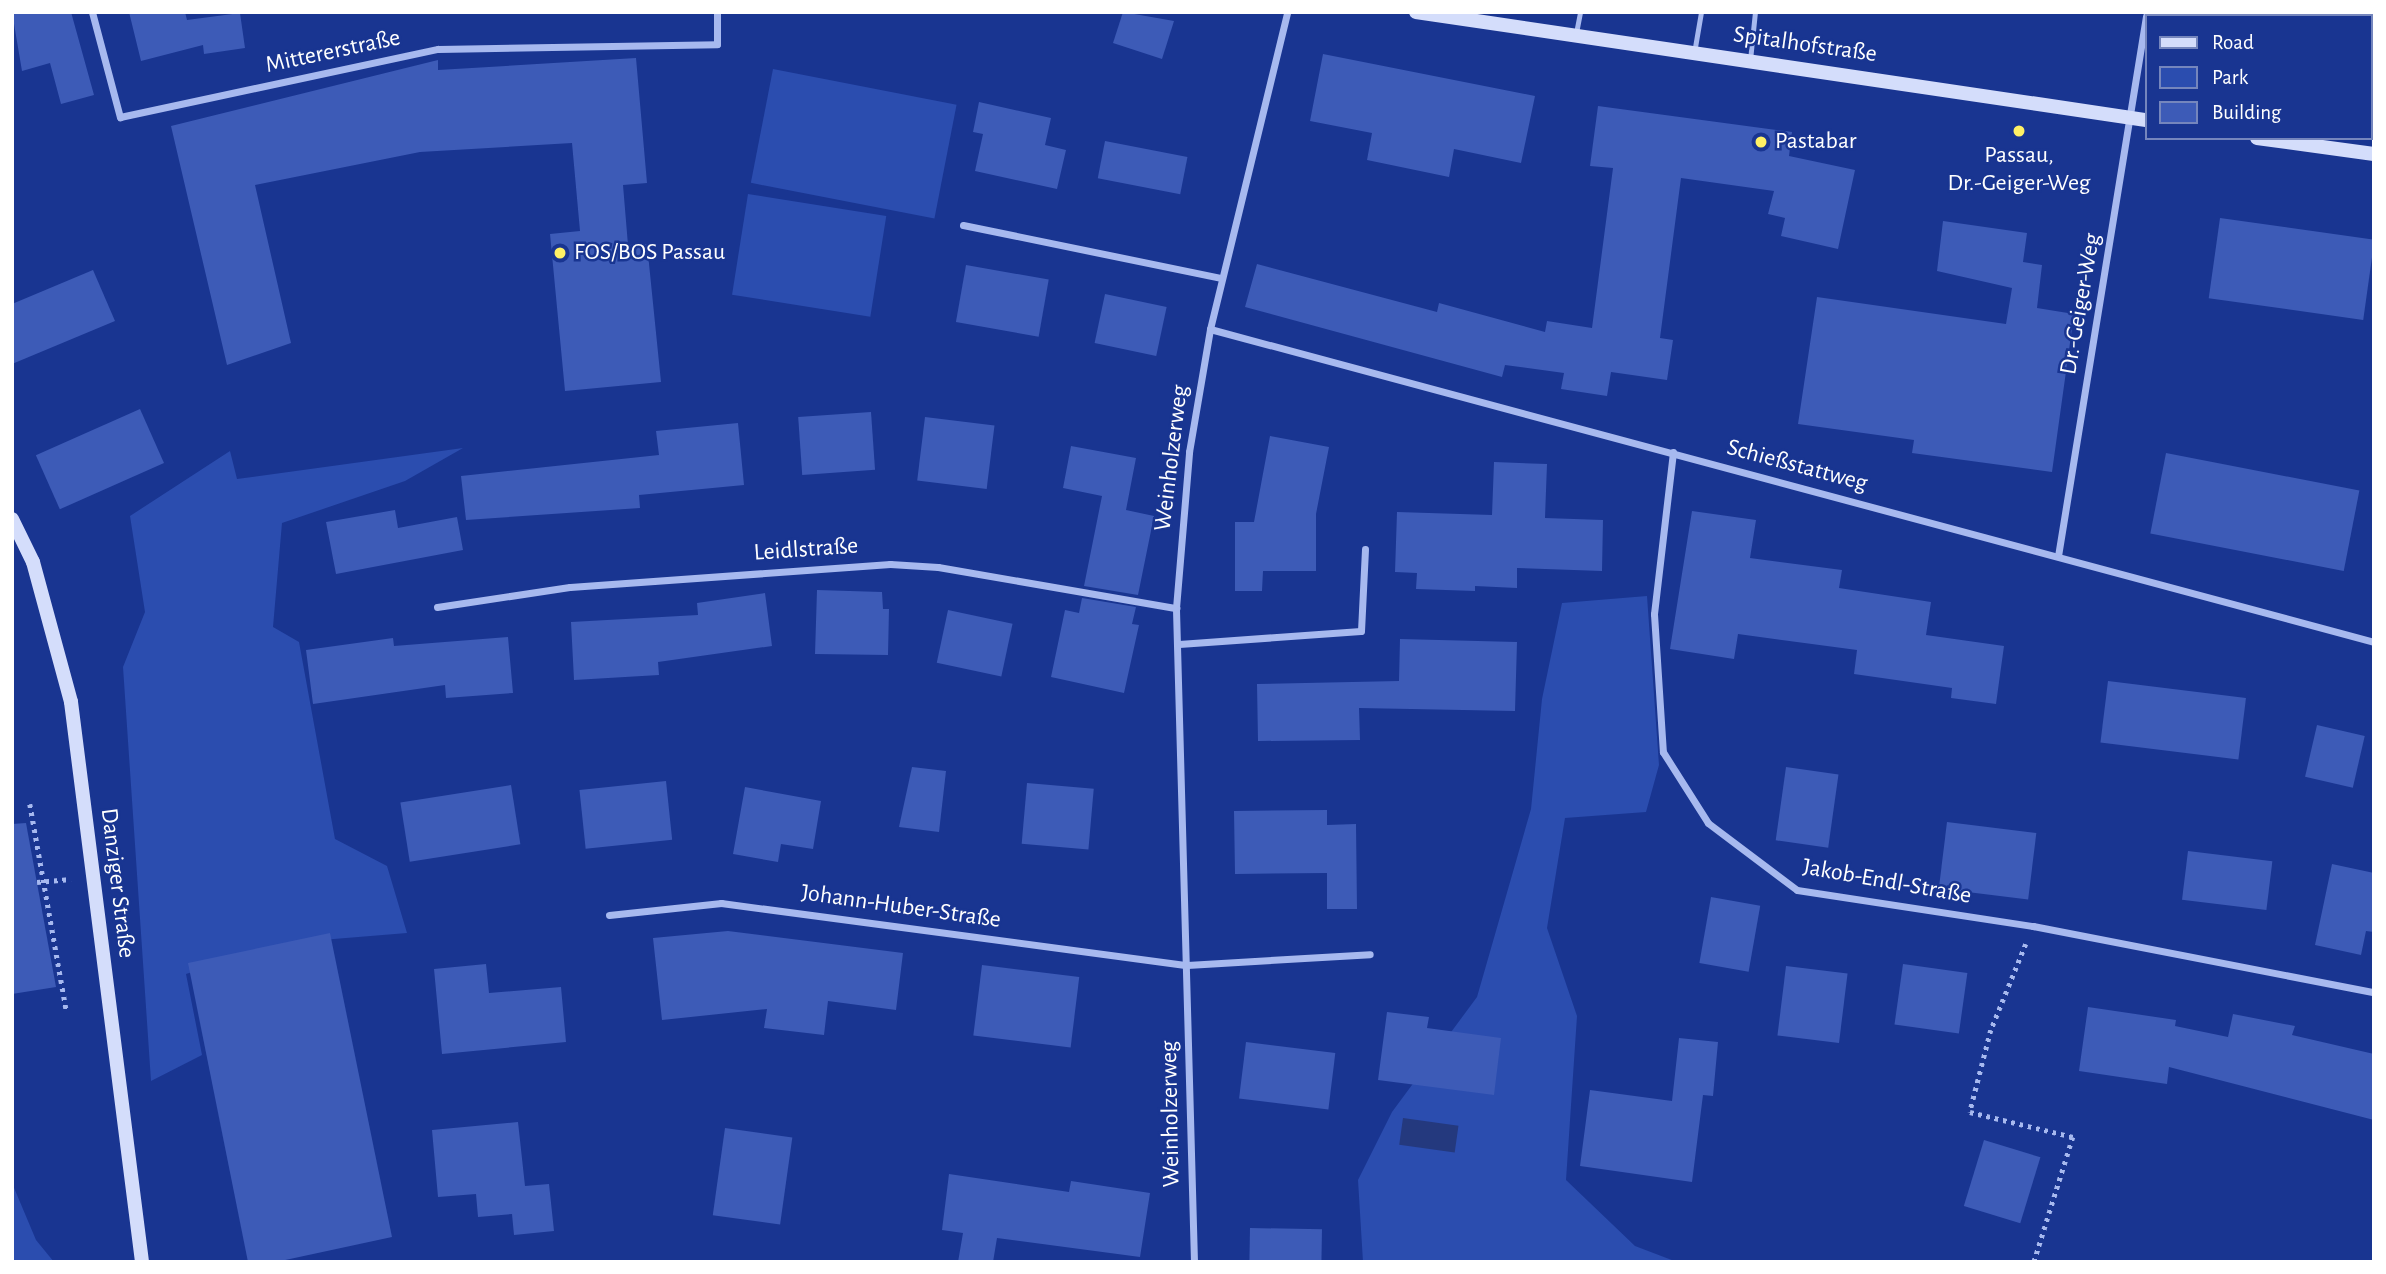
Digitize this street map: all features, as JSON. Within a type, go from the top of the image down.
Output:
[{"type":"street","name":"Mittererstraße","points":[[92,12],[120,117],[438,49],[718,44],[717,12]]},
{"type":"street","name":"Weinholzerweg","points":[[1194,1262],[1176,608],[1189,452],[1210,329],[1287,12]]},
{"type":"street","name":"Spitalhofstraße","points":[[1416,12],[2139,118]]},
{"type":"street","name":"Dr.-Geiger-Weg","points":[[2057,556],[2139,118],[2144,44]]},
{"type":"street","points":[[2272,140],[2374,154]]},
{"type":"street","points":[[963,225],[1222,278]]},
{"type":"street","name":"Schießstattweg","points":[[1210,329],[2374,642]]},
{"type":"street","name":"Jakob-Endl-Straße","points":[[1673,452],[1654,614],[1663,752],[1708,823],[1797,890],[2033,926],[2374,992]]},
{"type":"street","name":"Danziger Straße","points":[[12,519],[33,562],[71,702],[142,1262]]},
{"type":"street","points":[[1179,644],[1361,631],[1365,549]]},
{"type":"street","name":"Leidlstraße","points":[[437,607],[570,587],[890,564],[938,567],[1176,608]]},
{"type":"street","name":"Johann-Huber-Straße","points":[[609,915],[721,902],[1187,965]]},
{"type":"street","points":[[1187,965],[1370,954]]},
{"type":"lane","points":[[1576,37],[1580,12]]},
{"type":"lane","points":[[1694,53],[1701,12]]},
{"type":"lane","points":[[1749,60],[1755,12]]},
{"type":"path","points":[[30,804],[66,1013]]},
{"type":"path","points":[[37,882],[44,881]]},
{"type":"path","points":[[2033,926],[1991,1030],[1970,1112],[2073,1137],[2034,1262]]},
{"type":"green space","points":[[773,69],[957,105],[934,219],[751,183]]},
{"type":"green space","points":[[748,194],[886,216],[870,317],[732,295]]},
{"type":"green space","points":[[463,448],[405,481],[282,523],[273,627],[299,642],[335,839],[387,866],[407,933],[285,943],[186,974],[202,1055],[151,1081],[123,667],[145,612],[130,516],[230,451],[237,479]]},
{"type":"green space","points":[[1647,596],[1659,765],[1646,812],[1565,818],[1547,928],[1577,1016],[1566,1180],[1635,1246],[1677,1262],[1363,1262],[1358,1180],[1392,1112],[1477,997],[1531,809],[1542,699],[1562,603]]},
{"type":"green space","points":[[12,1183],[36,1240],[54,1262],[12,1262]]},
{"type":"shaded area","points":[[1403,1118],[1458,1126],[1455,1153],[1399,1145]]},
{"type":"building","points":[[12,12],[71,12],[94,95],[61,104],[50,63],[22,71]]},
{"type":"building","points":[[129,12],[185,12],[187,20],[240,13],[245,48],[204,54],[203,45],[141,61]]},
{"type":"building","points":[[1123,12],[1174,21],[1162,59],[1113,43]]},
{"type":"building","points":[[1323,54],[1535,96],[1521,163],[1454,149],[1449,177],[1367,160],[1372,133],[1310,121]]},
{"type":"building","points":[[636,58],[647,183],[623,185],[628,245],[647,244],[661,382],[565,391],[550,234],[580,231],[572,143],[420,152],[255,185],[291,343],[227,365],[171,126],[438,60],[438,70]]},
{"type":"building","points":[[979,102],[1051,118],[1045,145],[1066,150],[1057,189],[975,171],[983,134],[973,132]]},
{"type":"building","points":[[1598,106],[1792,132],[1789,156],[1855,170],[1838,249],[1781,236],[1785,218],[1768,214],[1774,191],[1681,178],[1660,338],[1673,340],[1667,380],[1611,372],[1607,396],[1561,389],[1564,373],[1505,365],[1502,377],[1245,307],[1257,264],[1437,312],[1439,303],[1545,332],[1547,321],[1592,328],[1613,168],[1590,166]]},
{"type":"building","points":[[1105,141],[1187,157],[1180,194],[1098,178]]},
{"type":"building","points":[[2220,218],[2374,240],[2363,320],[2209,298]]},
{"type":"building","points":[[1943,221],[2027,233],[2023,262],[2042,265],[2037,308],[2074,314],[2052,472],[1912,453],[1914,440],[1798,424],[1817,297],[2006,324],[2012,288],[1937,271]]},
{"type":"building","points":[[966,265],[1049,280],[1039,337],[956,322]]},
{"type":"building","points":[[93,270],[115,321],[12,364],[12,304]]},
{"type":"building","points":[[1105,294],[1167,307],[1156,356],[1095,343]]},
{"type":"building","points":[[140,409],[164,463],[60,509],[36,455]]},
{"type":"building","points":[[871,412],[875,470],[802,475],[798,417]]},
{"type":"building","points":[[925,417],[994,426],[987,489],[917,481]]},
{"type":"building","points":[[738,423],[744,485],[639,495],[640,508],[466,520],[461,476],[659,455],[656,431]]},
{"type":"building","points":[[1270,436],[1329,447],[1316,514],[1316,571],[1263,571],[1262,591],[1235,591],[1235,522],[1254,522]]},
{"type":"building","points":[[1071,446],[1136,458],[1126,510],[1154,516],[1138,595],[1084,586],[1102,496],[1063,488]]},
{"type":"building","points":[[2166,453],[2359,491],[2344,571],[2150,533]]},
{"type":"building","points":[[1494,462],[1547,464],[1545,518],[1603,520],[1602,571],[1517,568],[1517,588],[1475,586],[1475,591],[1416,589],[1417,573],[1395,572],[1397,512],[1492,515]]},
{"type":"building","points":[[395,510],[398,528],[457,517],[463,550],[336,574],[326,522]]},
{"type":"building","points":[[1692,511],[1756,520],[1750,558],[1842,570],[1839,588],[1931,602],[1926,635],[2004,646],[1996,704],[1951,698],[1952,688],[1854,674],[1857,650],[1738,634],[1734,659],[1670,649]]},
{"type":"building","points":[[817,590],[882,592],[883,609],[889,609],[888,655],[815,654]]},
{"type":"building","points":[[765,593],[772,646],[658,662],[659,675],[574,680],[571,622],[698,615],[697,603]]},
{"type":"building","points":[[1082,598],[1136,607],[1132,624],[1139,625],[1124,693],[1051,677],[1065,610],[1079,613]]},
{"type":"building","points":[[948,610],[1013,624],[1001,677],[937,663]]},
{"type":"building","points":[[508,637],[513,693],[446,698],[445,685],[313,704],[306,650],[393,638],[394,646]]},
{"type":"building","points":[[1400,639],[1517,642],[1515,711],[1359,708],[1360,740],[1258,741],[1257,684],[1399,681]]},
{"type":"building","points":[[2108,681],[2246,698],[2238,759],[2100,743]]},
{"type":"building","points":[[2317,725],[2365,736],[2353,788],[2305,777]]},
{"type":"building","points":[[912,767],[946,771],[939,832],[899,827]]},
{"type":"building","points":[[1786,767],[1838,774],[1828,848],[1776,840]]},
{"type":"building","points":[[666,781],[672,840],[586,849],[579,790]]},
{"type":"building","points":[[1027,783],[1094,789],[1088,850],[1022,844]]},
{"type":"building","points":[[511,785],[520,844],[410,862],[400,803]]},
{"type":"building","points":[[745,787],[821,801],[813,849],[781,844],[778,862],[733,854]]},
{"type":"building","points":[[1327,810],[1327,825],[1356,824],[1357,909],[1327,909],[1327,873],[1235,874],[1234,811]]},
{"type":"building","points":[[1947,822],[2036,833],[2028,899],[1939,889]]},
{"type":"building","points":[[26,823],[56,987],[12,994],[12,824]]},
{"type":"building","points":[[2188,851],[2272,861],[2266,910],[2182,900]]},
{"type":"building","points":[[2332,864],[2374,873],[2374,932],[2366,931],[2361,955],[2315,945]]},
{"type":"building","points":[[1711,897],[1760,906],[1749,972],[1699,963]]},
{"type":"building","points":[[728,931],[903,953],[896,1010],[828,1001],[824,1035],[764,1028],[767,1009],[662,1020],[653,938]]},
{"type":"building","points":[[330,933],[392,1237],[276,1262],[248,1262],[188,963]]},
{"type":"building","points":[[486,964],[489,993],[561,987],[566,1042],[442,1054],[434,969]]},
{"type":"building","points":[[1903,964],[1967,973],[1959,1033],[1895,1024]]},
{"type":"building","points":[[982,965],[1079,977],[1071,1047],[973,1035]]},
{"type":"building","points":[[1786,966],[1848,974],[1839,1043],[1777,1035]]},
{"type":"building","points":[[2088,1007],[2176,1020],[2175,1026],[2228,1037],[2233,1014],[2295,1026],[2292,1035],[2374,1054],[2374,1120],[2169,1067],[2167,1084],[2079,1071]]},
{"type":"building","points":[[1387,1012],[1429,1017],[1427,1028],[1501,1038],[1494,1095],[1378,1080]]},
{"type":"building","points":[[1679,1038],[1718,1042],[1713,1096],[1703,1095],[1692,1182],[1580,1166],[1590,1090],[1672,1101]]},
{"type":"building","points":[[1246,1042],[1335,1053],[1328,1110],[1239,1099]]},
{"type":"building","points":[[518,1122],[525,1186],[549,1184],[554,1231],[514,1235],[512,1214],[478,1217],[476,1194],[438,1197],[432,1130]]},
{"type":"building","points":[[725,1128],[792,1137],[780,1225],[713,1215]]},
{"type":"building","points":[[1984,1140],[2040,1157],[2020,1223],[1964,1206]]},
{"type":"building","points":[[949,1174],[1069,1192],[1071,1181],[1150,1193],[1140,1257],[997,1238],[993,1262],[958,1262],[963,1233],[942,1230]]},
{"type":"building","points":[[1250,1228],[1322,1229],[1321,1262],[1249,1262]]},
{"type":"place","name":"Passau, Dr.-Geiger-Weg","points":[[2019,131]]},
{"type":"place","name":"Pastabar","points":[[1761,142]]},
{"type":"place","name":"FOS/BOS Passau","points":[[560,253]]}]
